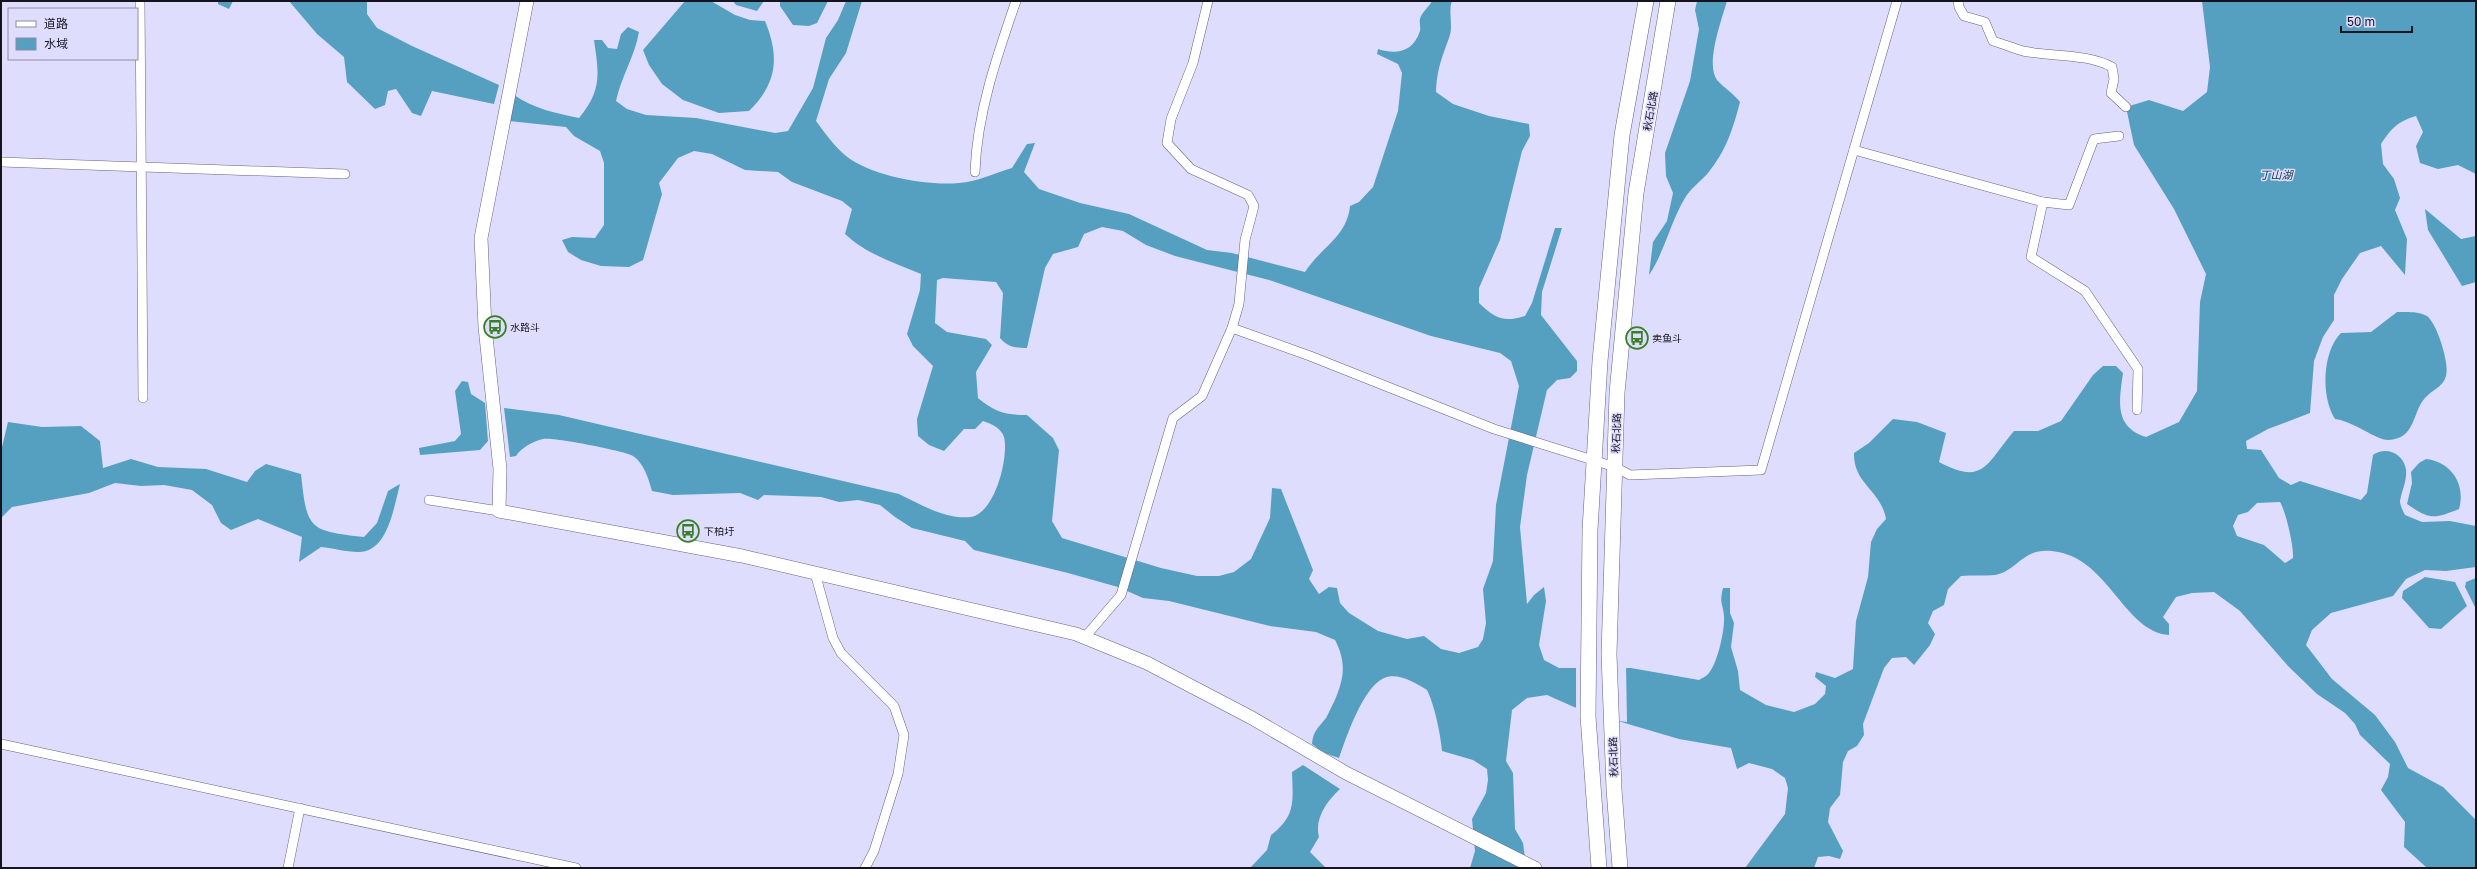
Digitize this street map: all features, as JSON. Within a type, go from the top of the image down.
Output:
[{"type":"main road","name":"秋石北路","points":[[1599,868],[1588,716],[1590,530],[1600,361],[1622,135],[1646,1]]},
{"type":"main road","name":"秋石北路","points":[[1620,868],[1614,789],[1609,654],[1617,393],[1636,193],[1668,1]]},
{"type":"street","points":[[140,1],[143,398]]},
{"type":"street","points":[[499,511],[500,469],[485,327],[481,238],[527,1]]},
{"type":"street","points":[[975,172],[976,146],[992,72],[1016,1]]},
{"type":"street","points":[[1084,637],[1121,595],[1172,418],[1202,396],[1232,328],[1239,304],[1244,240],[1254,206],[1248,195],[1191,168],[1167,143],[1171,120],[1193,63],[1208,1]]},
{"type":"street","points":[[1232,328],[1310,356],[1494,429],[1594,462],[1615,467],[1630,475],[1761,470],[1897,1]]},
{"type":"street","points":[[1958,1],[1959,7],[1964,16],[1984,22],[1993,40],[2022,51],[2072,57],[2105,63],[2112,67],[2114,79],[2111,93],[2126,107]]},
{"type":"street","points":[[1854,150],[2044,202],[2069,205],[2094,139],[2119,136]]},
{"type":"street","points":[[1,162],[142,165],[345,174]]},
{"type":"street","points":[[2044,202],[2031,257],[2085,291],[2138,369],[2137,410]]},
{"type":"street","points":[[429,500],[499,511],[742,556],[1084,637],[1147,663],[1252,718],[1346,773],[1535,868]]},
{"type":"street","points":[[815,573],[833,638],[841,653],[894,706],[904,735],[898,774],[874,851],[865,868]]},
{"type":"street","points":[[1,744],[576,868]]},
{"type":"street","points":[[288,868],[300,808]]},
{"type":"water","points":[[218,1],[233,1],[229,9],[218,4]]},
{"type":"water","points":[[289,1],[367,1],[367,14],[377,28],[412,46],[499,85],[494,104],[432,91],[421,116],[412,113],[396,89],[388,91],[385,105],[375,109],[347,82],[344,57],[317,34]]},
{"type":"water","points":[[685,1],[711,1],[735,15],[750,20],[765,21],[773,46],[773,69],[765,91],[749,111],[719,113],[683,100],[662,84],[649,65],[643,50]]},
{"type":"water","points":[[733,1],[764,1],[757,11],[736,5]]},
{"type":"water","points":[[780,1],[828,1],[817,23],[809,26],[793,25],[780,6]]},
{"type":"water","name":"丁山湖","points":[[846,1],[862,1],[846,53],[829,79],[816,121],[838,148],[846,156],[857,163],[884,174],[900,178],[931,183],[959,183],[979,179],[1012,168],[1027,144],[1035,143],[1024,172],[1039,189],[1080,203],[1129,214],[1207,250],[1232,253],[1305,272],[1311,263],[1339,234],[1348,217],[1350,206],[1359,202],[1373,187],[1398,111],[1402,73],[1398,64],[1377,54],[1378,49],[1392,52],[1409,48],[1417,38],[1420,31],[1420,20],[1423,12],[1432,1],[1452,1],[1450,9],[1451,31],[1439,69],[1436,92],[1453,104],[1489,116],[1529,124],[1530,136],[1522,151],[1500,240],[1479,288],[1479,303],[1495,316],[1500,318],[1511,319],[1525,316],[1532,303],[1555,228],[1562,228],[1542,292],[1541,315],[1577,361],[1577,371],[1570,378],[1557,380],[1547,390],[1527,475],[1520,527],[1527,604],[1534,595],[1544,587],[1546,601],[1539,645],[1544,660],[1559,668],[1631,668],[1699,680],[1709,673],[1718,654],[1724,622],[1724,612],[1721,600],[1722,593],[1723,588],[1730,588],[1730,613],[1734,623],[1731,647],[1738,671],[1740,690],[1766,705],[1794,712],[1815,704],[1825,694],[1826,686],[1815,677],[1816,672],[1835,678],[1853,669],[1856,621],[1868,577],[1871,542],[1877,529],[1886,519],[1879,501],[1862,480],[1858,472],[1855,464],[1854,453],[1869,443],[1893,419],[1917,422],[1946,433],[1939,462],[1954,469],[1966,472],[1983,468],[1990,462],[2014,431],[2038,431],[2061,421],[2093,375],[2103,366],[2116,366],[2123,373],[2120,393],[2121,412],[2128,427],[2136,433],[2146,437],[2179,422],[2197,391],[2200,302],[2206,274],[2174,209],[2134,145],[2126,107],[2149,100],[2183,111],[2207,92],[2210,67],[2202,1],[2476,1],[2476,174],[2458,165],[2438,169],[2420,163],[2416,146],[2423,132],[2416,116],[2404,120],[2388,134],[2381,144],[2383,164],[2394,179],[2400,198],[2395,210],[2407,239],[2405,275],[2381,246],[2360,253],[2342,279],[2334,295],[2334,320],[2323,337],[2314,361],[2310,413],[2268,429],[2246,441],[2247,449],[2261,450],[2279,478],[2291,485],[2300,481],[2361,500],[2367,493],[2373,455],[2378,452],[2388,451],[2398,455],[2402,459],[2406,470],[2405,482],[2400,501],[2405,515],[2422,522],[2450,521],[2476,526],[2476,567],[2446,571],[2425,570],[2406,579],[2393,596],[2331,613],[2312,630],[2306,645],[2332,679],[2375,715],[2395,742],[2408,768],[2443,787],[2476,820],[2476,868],[2427,868],[2404,847],[2405,822],[2381,790],[2388,777],[2390,764],[2360,735],[2355,724],[2345,713],[2317,694],[2288,666],[2240,611],[2214,592],[2192,593],[2176,597],[2163,617],[2169,624],[2169,635],[2154,631],[2140,622],[2128,610],[2091,568],[2076,558],[2058,552],[2036,552],[2022,559],[2003,572],[1995,575],[1961,576],[1948,589],[1944,605],[1933,611],[1928,623],[1935,634],[1930,645],[1914,665],[1906,657],[1892,658],[1884,668],[1863,724],[1864,735],[1857,746],[1848,751],[1843,762],[1840,795],[1830,808],[1828,822],[1843,851],[1840,859],[1829,856],[1818,857],[1814,868],[1745,868],[1785,814],[1788,788],[1785,778],[1772,769],[1749,763],[1737,769],[1731,748],[1679,739],[1574,707],[1547,695],[1527,698],[1512,710],[1506,761],[1513,773],[1515,829],[1523,843],[1525,858],[1521,868],[1470,868],[1475,851],[1472,819],[1486,793],[1488,780],[1487,769],[1473,760],[1442,751],[1437,720],[1427,690],[1400,677],[1395,676],[1384,678],[1376,683],[1362,702],[1339,758],[1324,753],[1312,744],[1318,727],[1326,718],[1334,702],[1342,678],[1343,664],[1339,648],[1335,640],[1316,632],[1270,626],[1169,601],[1143,598],[1118,587],[974,550],[965,541],[912,528],[880,505],[858,500],[839,502],[821,497],[764,495],[758,500],[740,493],[673,495],[652,491],[643,467],[633,456],[604,448],[560,440],[539,440],[531,443],[516,456],[510,457],[504,408],[559,415],[899,494],[943,514],[952,516],[971,517],[980,513],[987,506],[998,483],[1002,470],[1005,446],[1003,434],[996,427],[983,421],[975,429],[964,429],[944,451],[929,445],[918,436],[917,419],[933,366],[913,346],[907,334],[920,290],[921,274],[871,253],[845,234],[852,209],[842,201],[792,182],[778,172],[745,170],[712,154],[694,151],[678,158],[659,183],[662,194],[643,260],[629,267],[601,266],[581,260],[568,252],[562,240],[572,237],[595,238],[604,225],[604,163],[600,151],[574,136],[566,127],[509,121],[514,95],[537,107],[579,118],[592,99],[597,81],[598,72],[594,40],[602,40],[608,48],[617,49],[621,34],[628,27],[639,32],[616,101],[627,109],[646,115],[696,118],[775,133],[788,131],[813,88],[826,38],[838,20]],"holes":[[[1102,227],[1123,231],[1146,245],[1175,256],[1269,280],[1431,336],[1500,353],[1511,361],[1519,386],[1496,505],[1493,561],[1483,589],[1486,623],[1483,639],[1478,647],[1459,653],[1441,649],[1424,636],[1407,639],[1378,631],[1349,613],[1340,603],[1337,588],[1329,587],[1319,594],[1309,579],[1313,570],[1281,489],[1272,488],[1270,518],[1251,559],[1234,572],[1219,576],[1197,576],[1161,568],[1062,538],[1052,521],[1059,450],[1053,438],[1027,415],[1000,412],[978,398],[976,372],[992,345],[986,339],[947,332],[935,323],[937,280],[943,278],[996,282],[1003,293],[1000,338],[1012,346],[1027,348],[1045,268],[1053,254],[1078,247],[1084,234]],[[2280,502],[2287,521],[2293,553],[2293,558],[2285,563],[2264,545],[2237,536],[2233,526],[2238,515],[2248,512],[2257,503]]]},
{"type":"water","points":[[1697,1],[1727,1],[1716,41],[1713,63],[1714,73],[1717,80],[1740,102],[1732,131],[1720,156],[1708,173],[1685,198],[1675,217],[1655,266],[1649,275],[1653,242],[1667,221],[1673,193],[1666,176],[1665,153],[1690,81],[1699,29],[1695,10]]},
{"type":"water","points":[[2425,209],[2461,239],[2476,236],[2476,282],[2462,286],[2428,230]]},
{"type":"water","points":[[2397,312],[2420,313],[2427,316],[2431,320],[2442,344],[2447,371],[2443,382],[2439,387],[2428,395],[2423,401],[2405,435],[2388,440],[2377,437],[2342,420],[2335,419],[2330,410],[2327,399],[2326,375],[2330,351],[2341,333],[2371,332]]},
{"type":"water","points":[[462,381],[468,382],[471,394],[485,403],[488,441],[480,450],[420,455],[419,448],[455,441],[461,434],[455,391]]},
{"type":"water","points":[[8,422],[42,427],[81,426],[100,441],[103,468],[131,459],[158,467],[206,469],[247,482],[255,471],[266,464],[301,474],[306,506],[309,517],[314,524],[321,529],[345,535],[364,537],[377,523],[388,491],[400,484],[388,527],[383,537],[376,545],[368,550],[358,552],[321,547],[299,562],[302,537],[258,519],[231,530],[221,523],[212,505],[192,490],[164,485],[141,486],[115,483],[89,493],[12,507],[1,518],[1,451]]},
{"type":"water","points":[[2426,459],[2443,465],[2455,476],[2460,491],[2461,500],[2459,509],[2444,515],[2432,516],[2421,513],[2407,504],[2412,483],[2411,472],[2419,463]]},
{"type":"water","points":[[2425,577],[2455,582],[2467,606],[2441,629],[2429,628],[2402,598],[2403,591]]},
{"type":"water","points":[[2476,578],[2476,609],[2465,587],[2466,582]]},
{"type":"water","points":[[1303,765],[1340,789],[1326,805],[1320,817],[1318,824],[1319,837],[1310,852],[1326,868],[1250,868],[1267,850],[1271,835],[1285,821],[1289,814],[1293,791],[1292,772]]},
{"type":"pier","points":[[1576,666],[1626,666],[1627,722],[1605,719],[1576,710]]},
{"type":"place","name":"水路斗","points":[[495,327]]},
{"type":"place","name":"卖鱼斗","points":[[1637,338]]},
{"type":"place","name":"下柏圩","points":[[688,531]]}]
